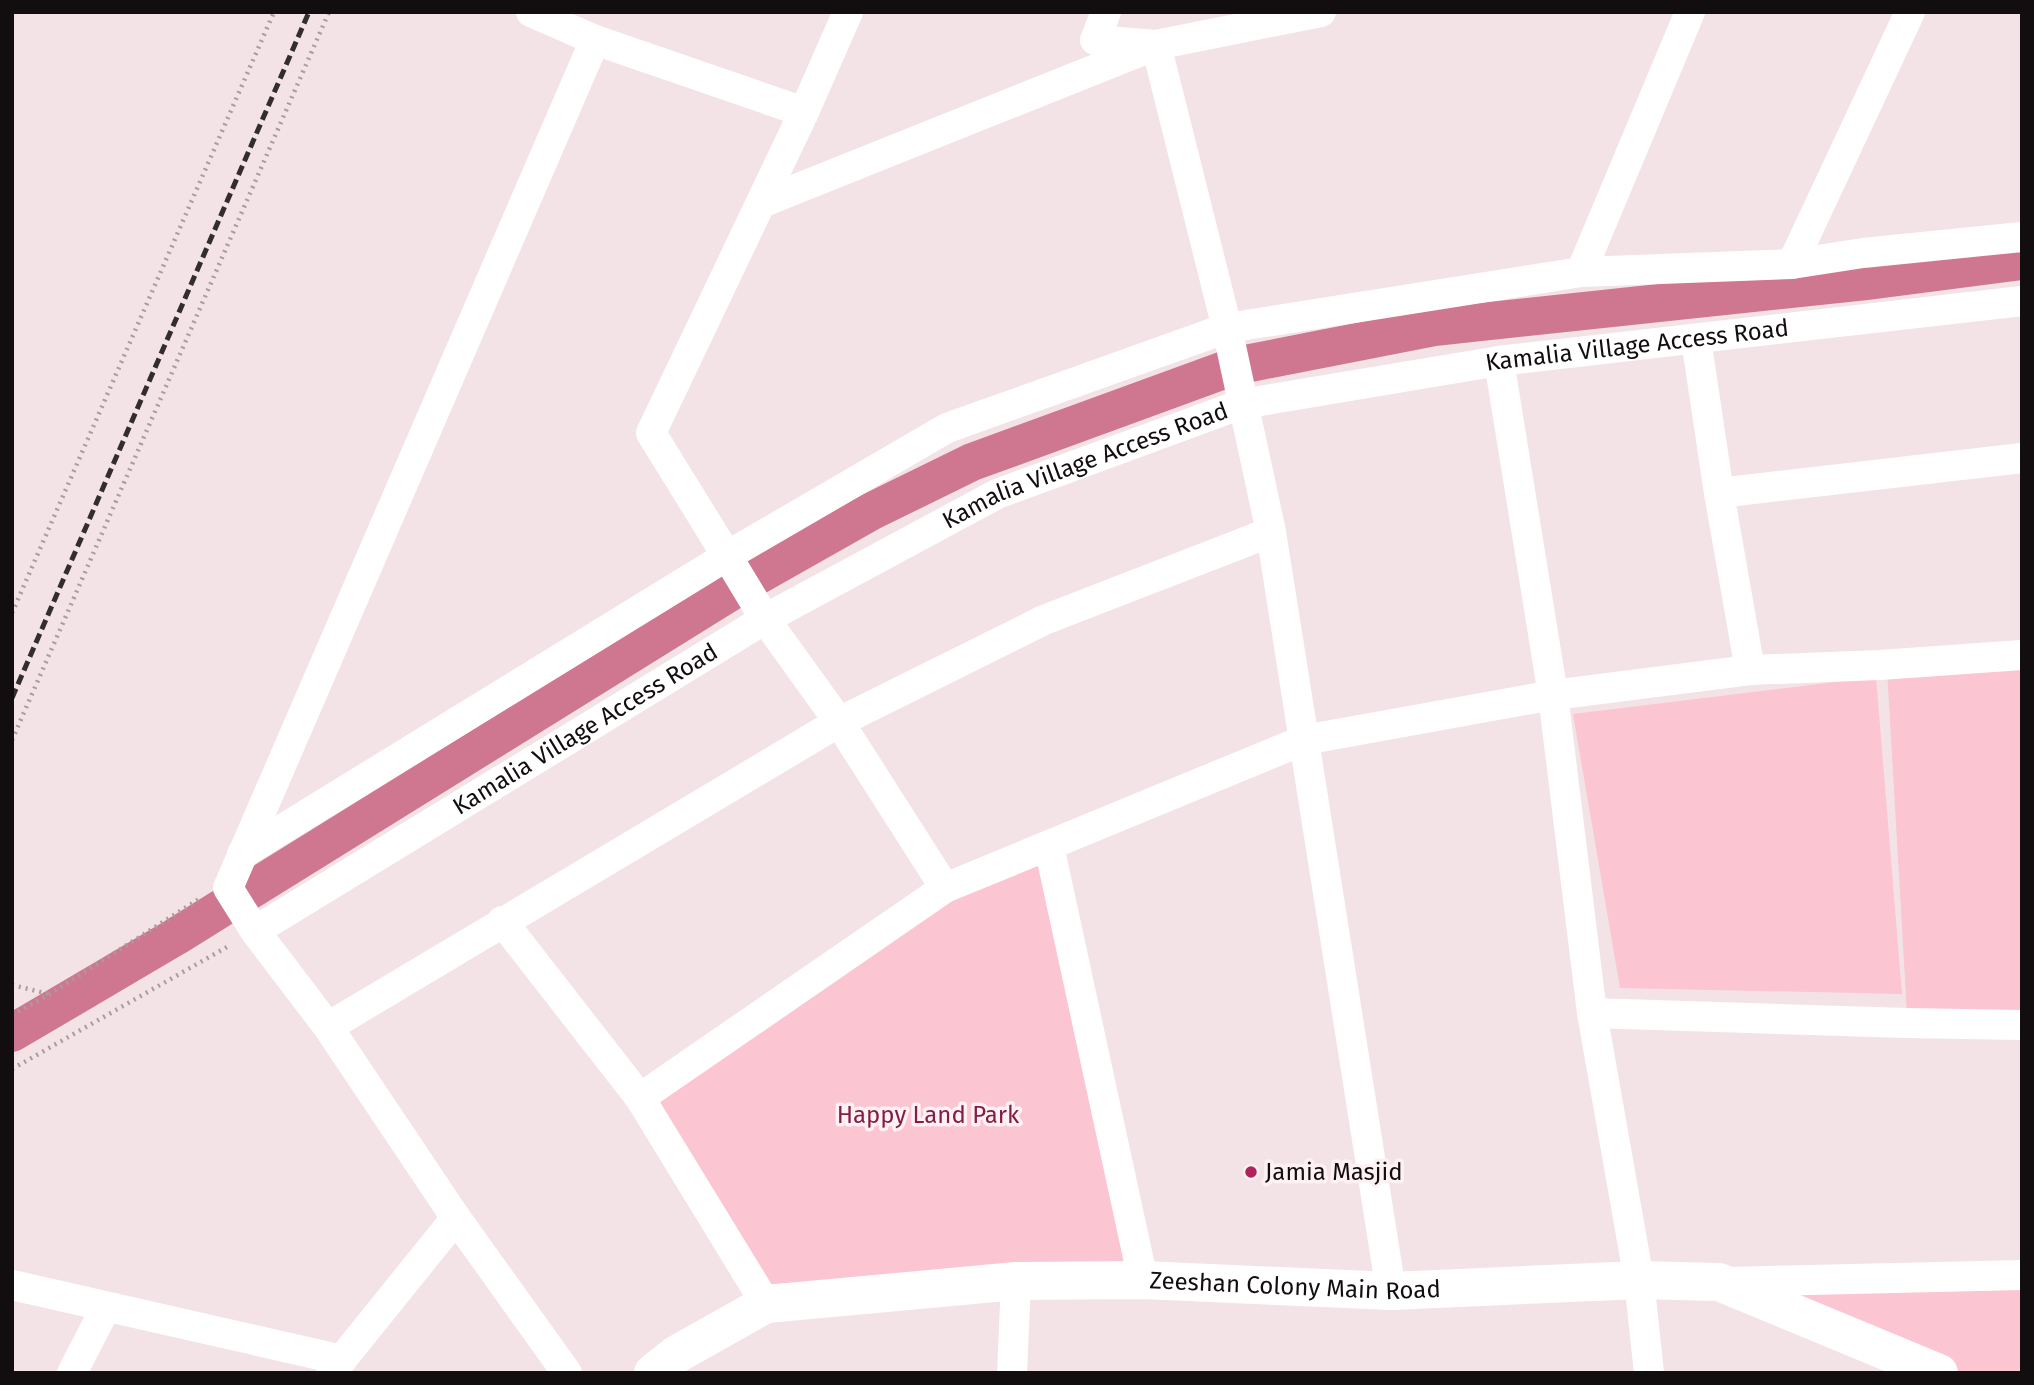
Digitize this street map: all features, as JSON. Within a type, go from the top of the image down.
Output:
[{"type":"street","points":[[531,12],[595,40],[804,112]]},
{"type":"street","points":[[848,12],[804,112],[652,433],[765,619],[839,722],[946,888]]},
{"type":"street","points":[[1106,12],[1095,40],[1156,45],[1321,12]]},
{"type":"street","points":[[761,203],[1156,45],[1194,34],[1203,12]]},
{"type":"street","points":[[1581,272],[1690,12]]},
{"type":"street","points":[[1792,264],[1910,12]]},
{"type":"street","points":[[567,1373],[456,1218],[328,1027],[251,925],[234,873],[595,40]]},
{"type":"street","points":[[1156,45],[1227,328],[1271,532],[1391,1291]]},
{"type":"street","points":[[234,873],[727,556],[947,428],[1227,328],[1581,272],[1792,264],[2020,234]]},
{"type":"street","name":"Kamalia Village Access Road","points":[[251,925],[765,619],[997,494],[1242,404],[1499,361],[2022,301]]},
{"type":"street","points":[[1696,339],[1750,670]]},
{"type":"street","points":[[1499,361],[1553,695],[1591,1013],[1639,1280],[1649,1373]]},
{"type":"street","points":[[1719,493],[2022,458]]},
{"type":"street","points":[[328,1027],[839,722],[1044,620],[1271,532]]},
{"type":"street","points":[[640,1098],[946,888],[1304,740],[1553,695],[1750,670],[1880,665],[2022,655]]},
{"type":"street","points":[[1049,846],[1143,1280]]},
{"type":"street","points":[[502,921],[640,1098],[766,1304]]},
{"type":"street","points":[[1591,1013],[2022,1025]]},
{"type":"street","points":[[12,1285],[337,1366],[456,1218]]},
{"type":"street","points":[[1719,1282],[2022,1275]]},
{"type":"street","name":"Zeeshan Colony Main Road","points":[[653,1373],[677,1354],[766,1304],[1016,1281],[1143,1280],[1391,1291],[1639,1280],[1719,1282],[1939,1373]]},
{"type":"street","points":[[1013,1373],[1016,1281]]},
{"type":"street","points":[[72,1373],[106,1307]]},
{"type":"path","points":[[12,613],[274,12]]},
{"type":"path","points":[[12,740],[329,12]]},
{"type":"path","points":[[12,1015],[50,994],[234,873]]},
{"type":"path","points":[[12,1069],[251,925]]},
{"type":"path","points":[[12,985],[50,994]]},
{"type":"green space","points":[[2022,658],[2022,1018],[1907,1014],[1887,669]]},
{"type":"green space","points":[[1876,677],[1902,994],[1620,988],[1573,714]]},
{"type":"green space","name":"Happy Land Park","points":[[1049,846],[1143,1280],[766,1304],[644,1105],[945,888]]},
{"type":"green space","points":[[2022,1275],[2022,1373],[1939,1373],[1719,1282]]},
{"type":"waterway","points":[[12,1033],[175,937],[748,581],[872,511],[972,462],[1235,366],[1434,327],[1866,281],[2022,261]]},
{"type":"railway","points":[[12,698],[309,12]]},
{"type":"place","name":"Jamia Masjid","points":[[1251,1172]]}]
